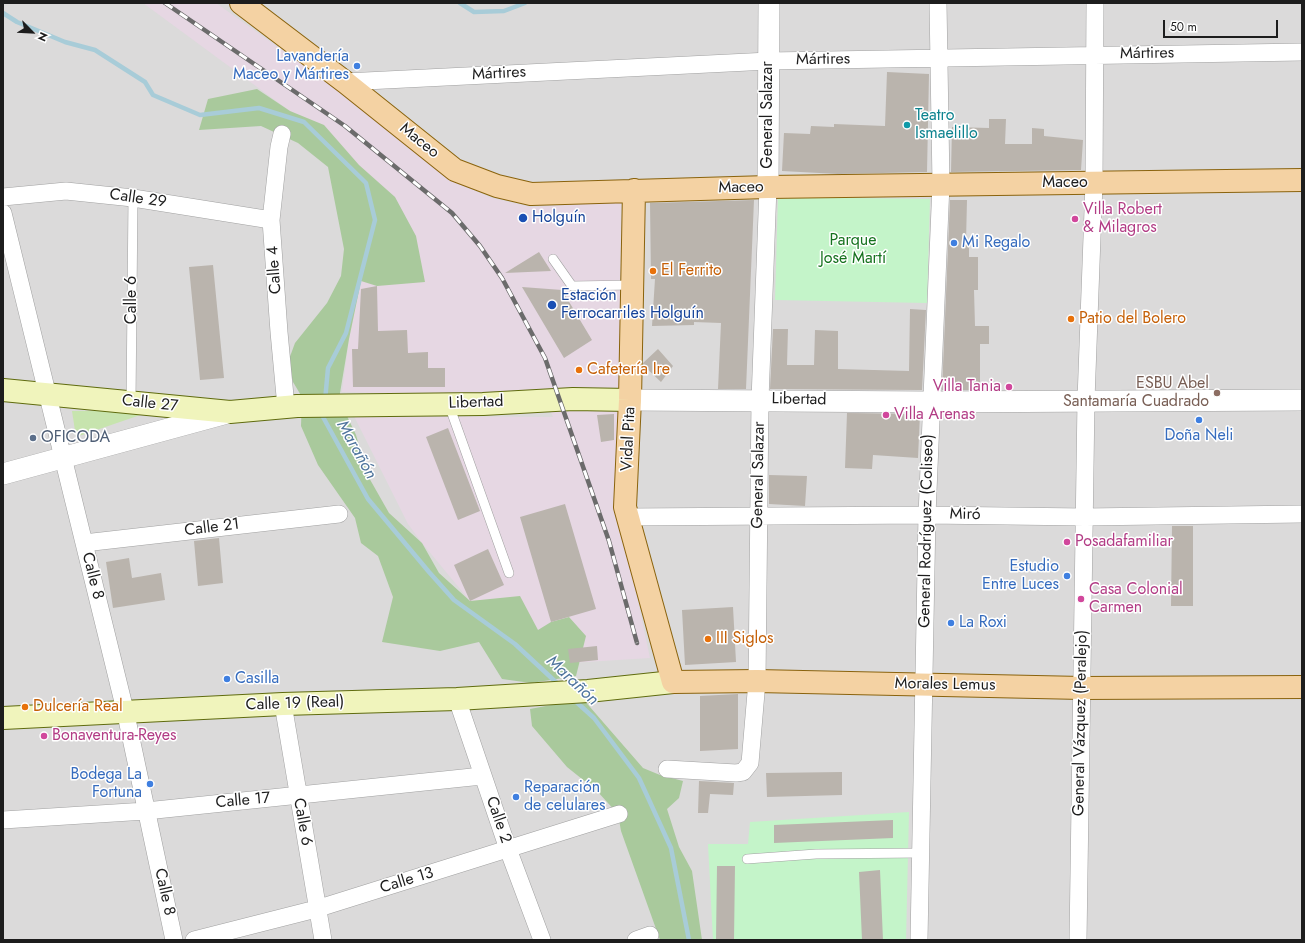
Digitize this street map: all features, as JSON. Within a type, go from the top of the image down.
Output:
[{"type":"main road","name":"Maceo","points":[[241,3],[345,82],[455,170],[497,186],[531,194],[768,187],[1302,180]]},
{"type":"main road","name":"Vidal Pita","points":[[634,190],[630,400],[626,507],[673,682]]},
{"type":"main road","name":"Calle 27","points":[[3,390],[230,412],[292,407]]},
{"type":"main road","name":"Libertad","points":[[292,407],[449,404],[573,399],[630,400]]},
{"type":"main road","name":"Morales Lemus","points":[[588,691],[673,682],[757,681],[1082,688],[1302,687]]},
{"type":"main road","name":"Calle 19 (Real)","points":[[3,718],[125,710],[283,704],[457,700],[588,691]]},
{"type":"street","name":"General Salazar","points":[[667,769],[743,772],[750,763],[757,681],[760,400],[768,187],[769,3]]},
{"type":"street","name":"General Rodríguez (Coliseo)","points":[[919,940],[930,402],[941,184],[938,3]]},
{"type":"street","name":"General Vázquez (Peralejo)","points":[[1078,940],[1086,400],[1094,183],[1095,3]]},
{"type":"street","name":"Mártires","points":[[345,82],[769,61],[1302,52]]},
{"type":"street","name":"Calle 4","points":[[282,134],[279,147],[271,220],[279,332],[292,407]]},
{"type":"street","name":"Calle 29","points":[[3,197],[66,191],[133,198],[271,220]]},
{"type":"street","name":"Calle 8","points":[[3,214],[125,710],[174,940]]},
{"type":"street","name":"Libertad","points":[[630,400],[930,402],[1302,400]]},
{"type":"street","points":[[3,474],[230,412]]},
{"type":"street","name":"Calle 21","points":[[84,543],[339,514]]},
{"type":"street","name":"Miró","points":[[628,517],[759,515],[1085,517],[1302,514]]},
{"type":"street","name":"Calle 2","points":[[457,700],[482,776],[542,940]]},
{"type":"street","name":"Calle 6","points":[[283,704],[316,909],[323,940]]},
{"type":"street","name":"Calle 17","points":[[3,820],[146,811],[482,776]]},
{"type":"street","name":"Calle 13","points":[[194,940],[316,909],[618,814]]},
{"type":"lane","name":"Calle 6","points":[[131,402],[133,198]]},
{"type":"lane","points":[[552,259],[572,286],[632,285]]},
{"type":"lane","points":[[449,404],[509,573]]},
{"type":"lane","points":[[748,859],[816,854],[921,853]]},
{"type":"shaded area","points":[[3,3],[1302,3],[1302,940],[3,940]]},
{"type":"shaded area","points":[[143,3],[216,3],[361,106],[452,181],[492,198],[531,207],[621,202],[619,511],[650,658],[570,663],[470,601],[422,543],[408,524],[354,416],[553,417],[543,393],[468,396],[342,392],[349,339],[361,281],[416,236],[306,123]]},
{"type":"green space","points":[[257,89],[290,111],[324,125],[359,165],[395,197],[416,236],[425,282],[377,286],[361,281],[349,339],[339,399],[356,435],[368,476],[389,513],[422,543],[439,573],[470,601],[520,596],[538,630],[551,622],[569,617],[586,636],[576,676],[531,683],[502,679],[479,642],[440,651],[382,642],[393,597],[378,556],[361,543],[355,518],[318,465],[301,426],[302,397],[293,382],[288,362],[295,343],[327,303],[341,276],[344,249],[328,167],[298,143],[261,126],[199,130],[208,99]]},
{"type":"green space","name":"Parque José Martí","points":[[778,197],[930,199],[927,303],[775,300]]},
{"type":"green space","points":[[155,410],[76,437],[72,411]]},
{"type":"green space","points":[[583,699],[643,768],[660,775],[683,781],[679,798],[667,809],[679,847],[692,871],[702,940],[660,940],[621,831],[618,814],[597,791],[567,767],[532,726],[530,709]]},
{"type":"green space","points":[[909,812],[906,940],[713,940],[708,844],[748,844],[750,822]]},
{"type":"building","points":[[887,72],[929,74],[927,172],[838,174],[782,171],[784,133],[810,134],[811,126],[834,127],[834,124],[885,126]]},
{"type":"building","points":[[989,119],[1006,119],[1005,144],[1032,144],[1032,128],[1044,129],[1044,136],[1083,140],[1081,170],[951,172],[952,127],[989,128]]},
{"type":"building","points":[[754,200],[746,389],[718,389],[721,323],[694,322],[694,325],[652,326],[655,279],[651,279],[650,203]]},
{"type":"building","points":[[950,200],[967,200],[966,242],[969,242],[969,257],[978,257],[978,290],[974,290],[975,326],[989,326],[989,344],[980,344],[980,390],[942,390]]},
{"type":"building","points":[[539,252],[551,271],[505,273]]},
{"type":"building","points":[[213,265],[224,378],[200,380],[189,267]]},
{"type":"building","points":[[377,286],[378,331],[407,330],[408,353],[428,352],[428,368],[445,368],[445,387],[353,387],[352,349],[358,349],[361,289]]},
{"type":"building","name":"Estación Ferrocarriles Holguín","points":[[522,287],[562,290],[592,340],[564,358]]},
{"type":"building","points":[[910,309],[926,310],[922,390],[770,389],[773,329],[788,329],[787,365],[814,365],[815,330],[838,331],[838,369],[909,371]]},
{"type":"building","points":[[658,349],[673,366],[661,382],[643,365],[643,363]]},
{"type":"building","points":[[847,413],[920,414],[918,458],[873,455],[872,469],[845,468]]},
{"type":"building","points":[[614,414],[614,440],[601,442],[597,415]]},
{"type":"building","points":[[448,428],[480,511],[458,520],[426,437]]},
{"type":"building","points":[[769,475],[807,476],[805,506],[769,504]]},
{"type":"building","points":[[565,504],[596,609],[551,622],[520,517]]},
{"type":"building","points":[[1172,526],[1193,526],[1193,606],[1171,606]]},
{"type":"building","points":[[219,538],[223,583],[198,586],[194,541]]},
{"type":"building","points":[[488,549],[504,585],[470,601],[454,565]]},
{"type":"building","points":[[129,558],[132,578],[161,573],[165,600],[113,608],[106,562]]},
{"type":"building","points":[[733,607],[736,662],[685,665],[682,610]]},
{"type":"building","points":[[597,646],[598,660],[570,663],[568,649]]},
{"type":"building","points":[[738,694],[738,749],[700,751],[700,696]]},
{"type":"building","points":[[842,772],[842,795],[767,797],[766,773]]},
{"type":"building","points":[[699,781],[734,783],[733,795],[710,794],[708,813],[698,813]]},
{"type":"building","points":[[893,820],[893,838],[774,843],[774,825]]},
{"type":"building","points":[[717,866],[735,866],[734,940],[716,940]]},
{"type":"building","points":[[880,870],[883,940],[862,940],[859,872]]},
{"type":"waterway","points":[[460,3],[474,12],[504,11],[525,3]]},
{"type":"waterway","name":"Marañón","points":[[3,13],[17,22],[65,42],[95,50],[145,82],[153,95],[200,115],[259,108],[304,122],[366,183],[375,220],[346,333],[328,368],[325,401]]},
{"type":"waterway","name":"Marañón","points":[[323,412],[323,417],[368,499],[429,572],[454,600],[515,644],[559,685]]},
{"type":"waterway","name":"Marañón","points":[[573,699],[594,718],[639,778],[671,848],[689,940]]},
{"type":"railway","points":[[165,3],[345,126],[452,213],[480,246],[502,278],[545,358],[609,541],[637,643]]},
{"type":"place","name":"Lavandería Maceo y Mártires","points":[[357,66]]},
{"type":"place","name":"Teatro Ismaelillo","points":[[907,125]]},
{"type":"place","name":"Holguín","points":[[523,218]]},
{"type":"place","name":"Villa Robert & Milagros","points":[[1075,219]]},
{"type":"place","name":"Mi Regalo","points":[[954,243]]},
{"type":"place","name":"El Ferrito","points":[[653,271]]},
{"type":"place","name":"Estación Ferrocarriles Holguín","points":[[552,305]]},
{"type":"place","name":"Patio del Bolero","points":[[1071,319]]},
{"type":"place","name":"Cafetería Ire","points":[[579,370]]},
{"type":"place","name":"Villa Tania","points":[[1009,387]]},
{"type":"place","name":"ESBU Abel Santamaría Cuadrado","points":[[1217,393]]},
{"type":"place","name":"Villa Arenas","points":[[886,415]]},
{"type":"place","name":"Doña Neli","points":[[1199,420]]},
{"type":"place","name":"OFICODA","points":[[33,438]]},
{"type":"place","name":"Posadafamiliar","points":[[1067,542]]},
{"type":"place","name":"Estudio Entre Luces","points":[[1067,576]]},
{"type":"place","name":"Casa Colonial Carmen","points":[[1081,599]]},
{"type":"place","name":"La Roxi","points":[[951,623]]},
{"type":"place","name":"III Siglos","points":[[708,639]]},
{"type":"place","name":"Casilla","points":[[227,679]]},
{"type":"place","name":"Dulcería Real","points":[[25,707]]},
{"type":"place","name":"Bonaventura-Reyes","points":[[44,736]]},
{"type":"place","name":"Bodega La Fortuna","points":[[150,784]]},
{"type":"place","name":"Reparación de celulares","points":[[516,797]]}]
